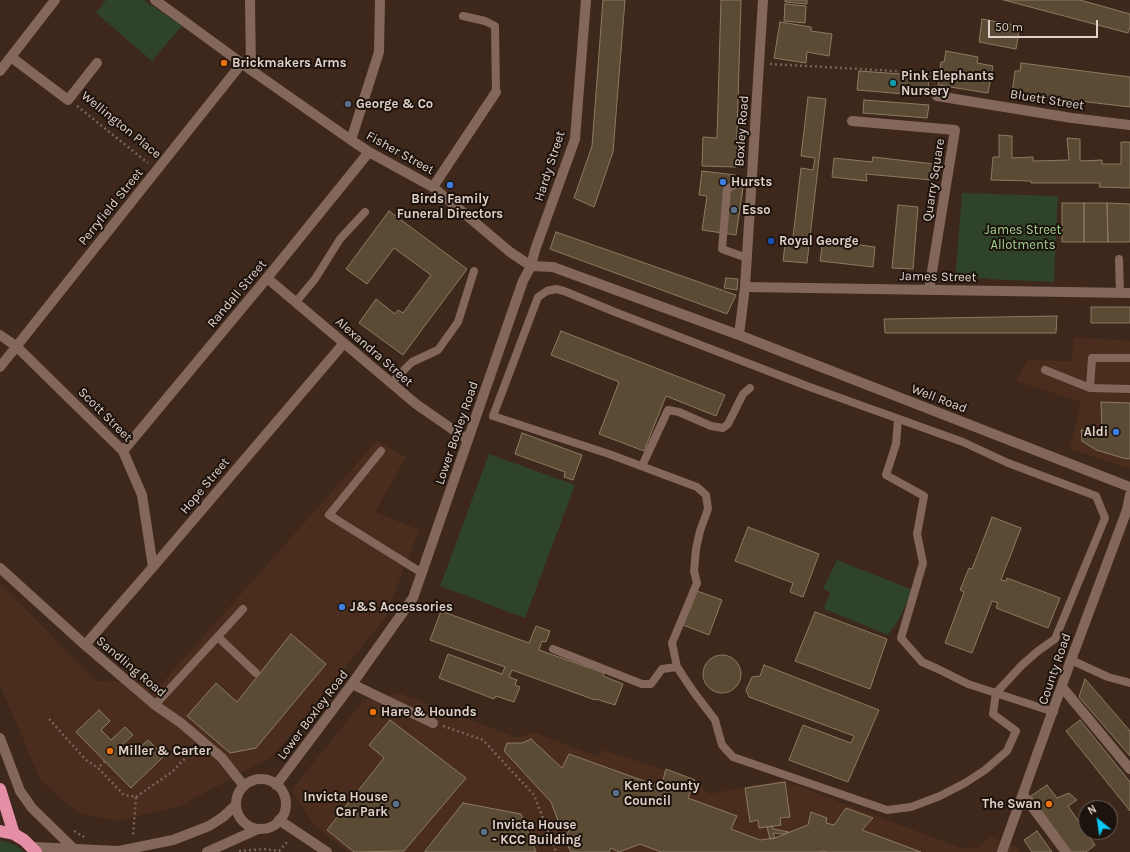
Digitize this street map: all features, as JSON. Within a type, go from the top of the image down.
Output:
[{"type":"highway","points":[[0,789],[14,834]]},
{"type":"highway","points":[[0,830],[14,834],[35,849]]},
{"type":"street","points":[[0,71],[55,0]]},
{"type":"street","name":"Fisher Street","points":[[155,0],[351,140],[369,152],[433,187],[510,252],[531,266]]},
{"type":"street","points":[[250,0],[251,70]]},
{"type":"street","points":[[351,140],[380,52],[380,0]]},
{"type":"street","name":"Hardy Street","points":[[531,266],[534,250],[575,139],[586,0]]},
{"type":"street","name":"Boxley Road","points":[[739,335],[745,287],[763,0]]},
{"type":"street","name":"Wellington Place","points":[[11,57],[68,100],[97,64]]},
{"type":"street","name":"Perryfield Street","points":[[0,367],[242,63]]},
{"type":"street","points":[[433,187],[496,92]]},
{"type":"street","name":"Bluett Street","points":[[937,96],[1072,118],[1130,125]]},
{"type":"street","name":"Quarry Square","points":[[852,120],[955,130],[929,290]]},
{"type":"street","name":"Randall Street","points":[[124,451],[369,152]]},
{"type":"street","points":[[531,266],[553,267],[739,335]]},
{"type":"street","name":"Lower Boxley Road","points":[[276,785],[352,684],[413,598],[523,281],[531,266]]},
{"type":"street","name":"Alexandra Street","points":[[267,278],[416,404],[468,440]]},
{"type":"street","name":"James Street","points":[[745,287],[1125,293]]},
{"type":"street","name":"Scott Street","points":[[0,334],[16,346],[124,451],[142,495],[153,567]]},
{"type":"street","name":"Well Road","points":[[739,335],[1130,487]]},
{"type":"street","name":"Hope Street","points":[[85,645],[344,343]]},
{"type":"street","name":"County Road","points":[[1002,852],[1024,796],[1071,660],[1127,510],[1130,495]]},
{"type":"street","name":"Sandling Road","points":[[0,568],[85,645],[155,705],[181,723],[222,758],[244,786]]},
{"type":"street","points":[[352,684],[433,723]]},
{"type":"street","points":[[1062,687],[1130,770]]},
{"type":"street","points":[[0,738],[20,791],[32,808],[74,849]]},
{"type":"street","points":[[207,852],[258,829],[273,826],[284,814],[285,798],[282,791],[276,785],[263,779],[250,782],[244,786],[236,798],[238,813],[242,820],[249,826],[258,829]]},
{"type":"street","points":[[1024,796],[1066,852]]},
{"type":"street","points":[[35,849],[119,851],[173,840],[209,826],[223,817],[236,805]]},
{"type":"street","points":[[279,820],[327,852]]},
{"type":"lane","points":[[463,16],[485,21],[496,26],[496,92]]},
{"type":"lane","points":[[747,258],[722,249],[727,189],[741,182],[752,181]]},
{"type":"lane","points":[[296,302],[315,279],[340,238],[365,212]]},
{"type":"lane","points":[[1119,259],[1125,293]]},
{"type":"lane","points":[[391,383],[412,362],[438,350],[458,322],[474,271]]},
{"type":"lane","points":[[556,289],[807,386],[898,419],[963,442],[1008,463],[1096,496],[1105,518],[1055,639],[1022,665],[996,693],[993,714],[1016,731],[1007,751],[985,770],[965,783],[940,796],[911,807],[887,810],[734,757],[722,745],[715,720],[677,667],[672,643],[697,584],[694,571],[696,550],[700,531],[708,509],[706,495],[697,487],[642,466],[493,416],[538,297],[546,291],[556,289]]},
{"type":"lane","points":[[1090,388],[1092,358],[1130,358]]},
{"type":"lane","points":[[1045,370],[1090,388],[1130,389]]},
{"type":"lane","points":[[642,466],[668,410],[678,412],[711,426],[723,428],[728,424],[743,394],[750,388]]},
{"type":"lane","points":[[898,419],[896,444],[886,475],[924,496],[916,534],[923,563],[901,638],[922,662],[968,684],[1054,712]]},
{"type":"lane","points":[[381,451],[329,516],[422,573]]},
{"type":"lane","points":[[155,705],[243,610]]},
{"type":"lane","points":[[218,637],[256,673]]},
{"type":"lane","points":[[553,649],[642,684],[651,684],[662,669],[677,667]]},
{"type":"lane","points":[[1071,660],[1108,677],[1130,684]]},
{"type":"path","points":[[759,64],[932,73],[937,96]]},
{"type":"path","name":"Wellington Place","points":[[68,100],[156,170]]},
{"type":"path","points":[[49,719],[86,760],[98,768],[124,795],[136,797],[172,772],[201,740]]},
{"type":"path","points":[[433,723],[483,740],[534,795],[556,852]]},
{"type":"path","points":[[98,768],[105,762]]},
{"type":"path","points":[[132,837],[136,797]]},
{"type":"path","points":[[69,828],[87,838]]},
{"type":"path","points":[[237,852],[264,850],[279,851],[296,832]]},
{"type":"path","points":[[127,838],[140,835]]},
{"type":"shaded area","points":[[1073,337],[1130,341],[1130,469],[1070,449],[1081,402],[1016,381],[1028,360],[1072,361]]},
{"type":"shaded area","points":[[377,441],[406,457],[375,512],[419,530],[385,618],[273,756],[180,806],[117,821],[78,813],[41,781],[0,685],[0,583],[96,681],[162,683]]},
{"type":"shaded area","points":[[399,693],[518,738],[533,732],[598,757],[603,750],[695,780],[709,794],[782,780],[961,848],[978,847],[991,837],[1020,849],[1019,852],[348,852],[314,825],[291,790],[363,701]]},
{"type":"green space","points":[[106,0],[144,0],[182,26],[152,61],[96,13]]},
{"type":"green space","name":"James Street Allotments","points":[[962,193],[1058,196],[1054,282],[987,278],[955,280]]},
{"type":"green space","points":[[489,454],[575,485],[525,618],[440,586]]},
{"type":"green space","points":[[837,560],[913,590],[899,619],[888,635],[824,609],[830,592],[823,589]]},
{"type":"green space","points":[[0,841],[17,846],[24,852],[0,852]]},
{"type":"building","points":[[603,0],[625,0],[613,152],[594,207],[574,198],[592,146]]},
{"type":"building","points":[[721,0],[741,0],[736,167],[702,166],[703,137],[717,138]]},
{"type":"building","points":[[785,0],[807,0],[807,4],[785,2]]},
{"type":"building","points":[[1004,0],[1080,0],[1130,14],[1130,27],[1128,33]]},
{"type":"building","points":[[785,4],[806,6],[805,23],[784,21]]},
{"type":"building","points":[[982,19],[1020,26],[1016,49],[979,42]]},
{"type":"building","points":[[780,22],[811,27],[811,31],[832,34],[829,56],[807,52],[806,63],[774,58]]},
{"type":"building","points":[[946,51],[978,57],[977,63],[993,66],[988,93],[938,85],[941,62],[944,62]]},
{"type":"building","points":[[1021,63],[1130,77],[1130,107],[1012,93],[1015,71],[1020,71]]},
{"type":"building","name":"Pink Elephants Nursery","points":[[859,71],[929,76],[928,96],[857,90]]},
{"type":"building","points":[[808,97],[826,99],[807,263],[783,261],[785,245],[792,246],[801,168],[813,170],[815,158],[801,156]]},
{"type":"building","points":[[864,100],[929,105],[927,118],[863,113]]},
{"type":"building","points":[[999,135],[1012,136],[1012,158],[1033,157],[1033,161],[1069,160],[1067,138],[1080,139],[1080,161],[1102,160],[1102,164],[1121,164],[1121,142],[1130,142],[1130,188],[1099,187],[1100,183],[1031,183],[1031,181],[991,180],[993,157],[999,157]]},
{"type":"building","points":[[873,157],[934,164],[932,180],[866,174],[867,181],[832,177],[834,158],[872,162]]},
{"type":"building","points":[[702,171],[735,175],[733,187],[743,188],[736,235],[702,230],[707,196],[699,195]]},
{"type":"building","points":[[1062,203],[1084,203],[1084,242],[1062,242]]},
{"type":"building","points":[[1084,203],[1107,203],[1108,242],[1084,242]]},
{"type":"building","points":[[1107,203],[1130,204],[1130,242],[1108,242]]},
{"type":"building","points":[[898,205],[918,207],[913,269],[892,268]]},
{"type":"building","points":[[389,211],[467,269],[403,355],[359,323],[376,299],[395,314],[398,310],[403,313],[431,275],[394,248],[367,284],[346,269]]},
{"type":"building","points":[[556,232],[736,295],[727,314],[550,249]]},
{"type":"building","points":[[823,240],[875,247],[873,267],[820,261]]},
{"type":"building","points":[[726,278],[738,279],[737,290],[724,288]]},
{"type":"building","points":[[1091,307],[1130,307],[1130,323],[1091,323]]},
{"type":"building","points":[[1057,316],[1056,333],[885,333],[884,319]]},
{"type":"building","points":[[561,331],[725,395],[716,416],[666,396],[644,451],[599,434],[619,382],[551,355]]},
{"type":"building","name":"Aldi","points":[[1101,402],[1130,403],[1130,459],[1096,450],[1082,441],[1081,430],[1102,434]]},
{"type":"building","points":[[522,433],[582,455],[573,480],[564,477],[565,472],[515,454]]},
{"type":"building","points":[[992,517],[1021,528],[1001,580],[1006,581],[1007,578],[1060,598],[1048,628],[996,608],[998,603],[992,601],[972,653],[945,643],[964,592],[960,590],[969,568],[972,569]]},
{"type":"building","points":[[748,527],[819,554],[803,597],[790,592],[793,583],[735,561]]},
{"type":"building","points":[[697,591],[722,600],[709,635],[683,625]]},
{"type":"building","points":[[441,611],[529,643],[536,626],[550,631],[546,642],[542,641],[539,650],[604,673],[603,676],[623,684],[615,705],[596,699],[595,700],[512,670],[509,677],[517,680],[515,685],[520,687],[514,702],[496,696],[494,699],[439,678],[448,654],[502,674],[505,667],[430,640]]},
{"type":"building","points":[[815,612],[887,639],[870,689],[795,661]]},
{"type":"building","points":[[291,634],[326,664],[256,748],[230,753],[187,716],[216,683],[237,702]]},
{"type":"building","points":[[718,655],[726,655],[736,660],[740,667],[740,681],[736,688],[726,693],[718,693],[708,688],[706,685],[703,678],[703,670],[708,660],[711,658]]},
{"type":"building","points":[[764,665],[879,710],[848,782],[789,760],[803,725],[851,743],[854,736],[749,697],[746,690],[752,677],[760,676]]},
{"type":"building","points":[[1085,679],[1130,731],[1130,756],[1079,697]]},
{"type":"building","name":"Miller & Carter","points":[[99,710],[110,721],[101,730],[111,740],[125,727],[133,735],[121,746],[131,755],[148,740],[164,756],[131,788],[76,732]]},
{"type":"building","name":"Invicta House Car Park","points":[[390,720],[466,778],[404,851],[354,852],[327,830],[384,758],[369,745]]},
{"type":"building","points":[[1080,720],[1130,782],[1130,811],[1066,731]]},
{"type":"building","name":"Kent County Council","points":[[531,739],[562,768],[569,754],[661,787],[666,769],[695,780],[688,798],[737,816],[731,829],[760,840],[775,838],[808,825],[811,812],[827,818],[826,823],[834,825],[846,808],[873,818],[862,830],[921,852],[661,852],[640,844],[619,852],[611,848],[609,852],[571,852],[565,840],[569,830],[560,826],[551,802],[504,751],[507,743],[522,743]]},
{"type":"building","points":[[785,782],[790,817],[780,818],[781,825],[759,828],[758,820],[750,822],[745,788]]},
{"type":"building","points":[[1047,785],[1057,798],[1069,793],[1077,800],[1068,806],[1078,820],[1078,840],[1092,840],[1095,845],[1086,852],[1071,852],[1031,796]]},
{"type":"building","name":"Invicta House - KCC Building","points":[[463,803],[521,814],[536,852],[425,852]]},
{"type":"building","points":[[772,826],[773,829],[789,832],[784,834],[773,833],[775,838],[770,839],[767,827]]},
{"type":"building","points":[[1037,831],[1052,852],[1032,852],[1024,840]]},
{"type":"place","name":"Brickmakers Arms","points":[[224,63]]},
{"type":"place","name":"Pink Elephants Nursery","points":[[893,83]]},
{"type":"place","name":"George & Co","points":[[348,104]]},
{"type":"place","name":"Hursts","points":[[723,182]]},
{"type":"place","name":"Birds Family Funeral Directors","points":[[450,185]]},
{"type":"place","name":"Esso","points":[[734,210]]},
{"type":"place","name":"Royal George","points":[[771,241]]},
{"type":"place","name":"Aldi","points":[[1116,432]]},
{"type":"place","name":"J&S Accessories","points":[[342,607]]},
{"type":"place","name":"Hare & Hounds","points":[[373,712]]},
{"type":"place","name":"Miller & Carter","points":[[110,751]]},
{"type":"place","name":"Kent County Council","points":[[616,793]]},
{"type":"place","name":"Invicta House Car Park","points":[[396,804]]},
{"type":"place","name":"The Swan","points":[[1049,804]]},
{"type":"place","name":"Invicta House - KCC Building","points":[[484,832]]}]
